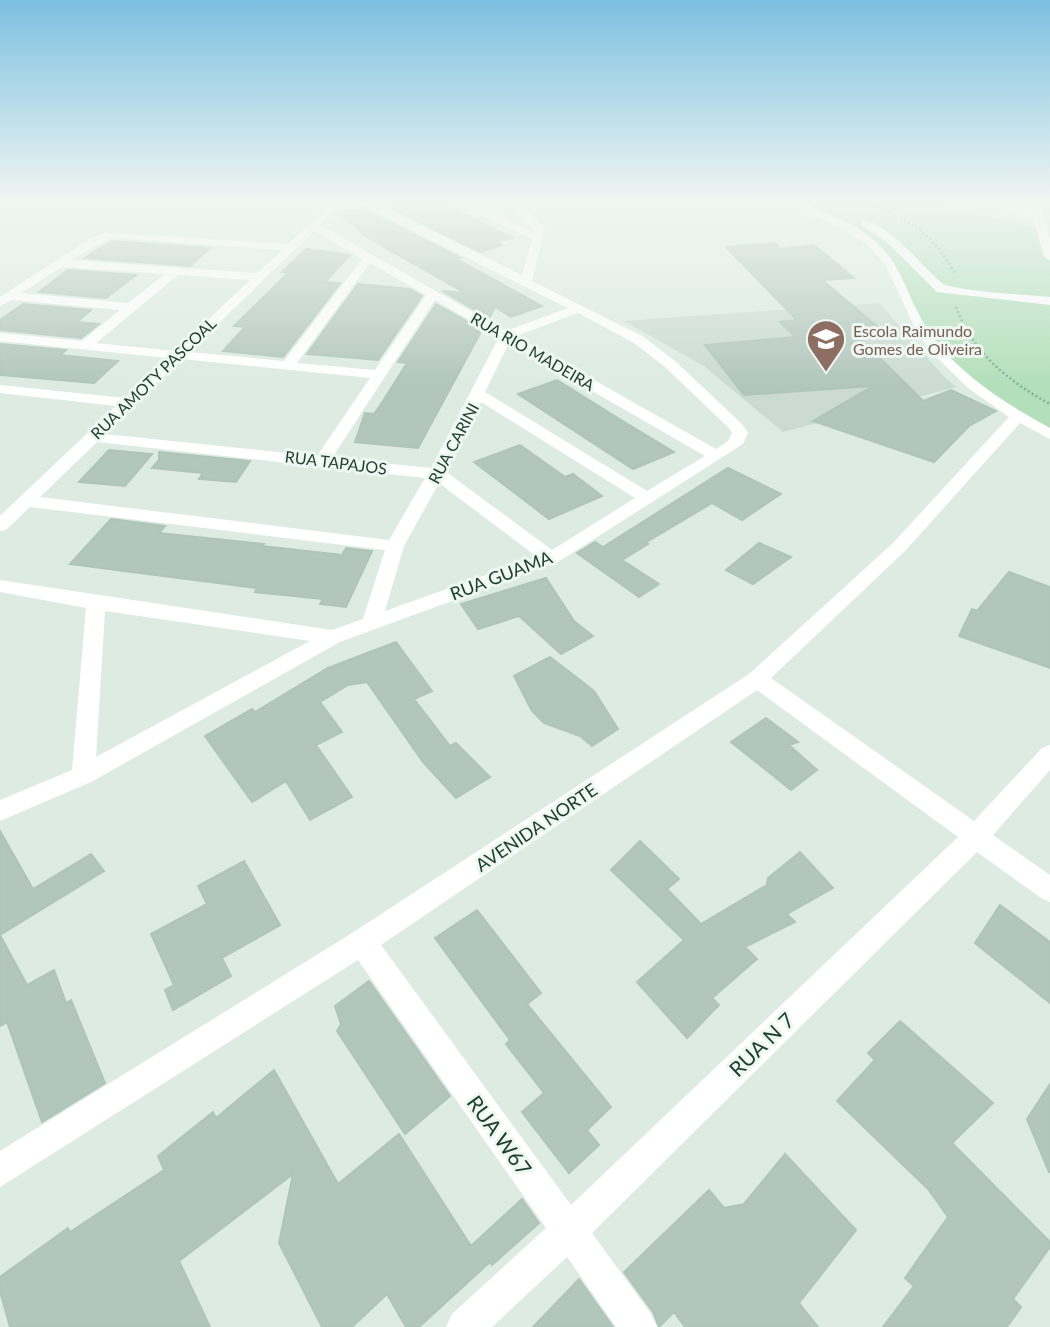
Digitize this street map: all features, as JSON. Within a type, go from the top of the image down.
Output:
[{"type":"street","points":[[5,299],[58,264]]},
{"type":"street","points":[[71,264],[259,277]]},
{"type":"street","name":"RUA AMOTY PASCOAL","points":[[0,526],[272,264]]},
{"type":"street","points":[[289,364],[364,264]]},
{"type":"street","name":"RUA RIO MADEIRA","points":[[381,264],[717,456]]},
{"type":"street","name":"RUA GUAMA","points":[[0,811],[83,775],[333,637],[551,558],[735,444],[740,433],[737,427],[678,371],[639,340],[491,264]]},
{"type":"street","points":[[526,282],[531,264]]},
{"type":"street","points":[[890,264],[912,287],[933,346],[967,380],[1018,416],[1050,433]]},
{"type":"street","points":[[915,264],[941,289]]},
{"type":"street","points":[[85,345],[174,272]]},
{"type":"street","points":[[912,287],[1050,301]]},
{"type":"street","points":[[323,459],[433,294]]},
{"type":"street","points":[[5,299],[130,307]]},
{"type":"street","points":[[506,335],[578,309]]},
{"type":"street","name":"RUA CARINI","points":[[372,622],[395,546],[438,474],[506,335]]},
{"type":"street","points":[[0,337],[379,375]]},
{"type":"street","points":[[0,389],[127,403]]},
{"type":"street","points":[[478,394],[646,498]]},
{"type":"street","name":"AVENIDA NORTE","points":[[0,1170],[362,942],[757,679],[899,547],[1018,416]]},
{"type":"street","name":"RUA TAPAJOS","points":[[93,437],[323,459],[438,474],[551,558]]},
{"type":"street","points":[[27,501],[395,546]]},
{"type":"street","points":[[0,586],[96,603],[333,637]]},
{"type":"street","points":[[83,775],[96,603]]},
{"type":"street","points":[[757,679],[1050,890]]},
{"type":"street","name":"RUA N 7","points":[[465,1327],[569,1231],[976,836],[1050,754]]},
{"type":"street","name":"RUA W67","points":[[362,942],[638,1327]]},
{"type":"path","points":[[950,264],[957,278],[941,289],[954,297],[961,323],[974,345],[1003,375],[1050,404]]},
{"type":"shaded area","name":"Escola Raimundo Gomes de Oliveira","points":[[879,303],[956,387],[783,432],[704,366],[624,321]]},
{"type":"green space","points":[[888,264],[1050,264],[1050,434],[1018,416],[933,346]]},
{"type":"building","points":[[290,264],[342,264],[325,282],[340,283],[283,357],[223,351],[245,327],[234,326],[288,273],[282,272]]},
{"type":"building","points":[[414,264],[465,264],[542,306],[511,317],[495,307],[489,318],[442,291],[465,293]]},
{"type":"building","points":[[742,264],[837,264],[854,278],[822,280],[883,331],[854,332],[923,401],[951,390],[996,411],[969,426],[934,462],[813,421],[873,386],[744,395],[705,345],[795,337],[780,322],[797,320]]},
{"type":"building","points":[[68,270],[136,275],[106,298],[39,292]]},
{"type":"building","points":[[358,284],[410,289],[422,296],[378,360],[307,354]]},
{"type":"building","points":[[23,304],[91,310],[77,322],[99,324],[81,338],[0,330],[0,320]]},
{"type":"building","points":[[436,304],[482,330],[418,448],[355,442],[365,413],[374,414],[383,401],[407,363],[398,362]]},
{"type":"building","points":[[0,344],[66,350],[60,355],[118,361],[94,383],[0,375]]},
{"type":"building","points":[[557,380],[674,452],[633,469],[518,394]]},
{"type":"building","points":[[520,445],[565,477],[573,474],[602,496],[549,519],[474,462]]},
{"type":"building","points":[[109,450],[152,454],[125,486],[79,482]]},
{"type":"building","points":[[159,452],[250,461],[236,482],[199,479],[203,473],[152,468],[159,460]]},
{"type":"building","points":[[728,468],[781,494],[742,520],[712,503],[645,543],[648,544],[622,560],[659,584],[639,597],[577,553],[595,542],[603,547]]},
{"type":"building","points":[[111,519],[165,526],[159,533],[264,544],[262,546],[342,555],[346,548],[372,551],[346,607],[320,604],[323,599],[255,592],[257,588],[70,564]]},
{"type":"building","points":[[759,543],[791,557],[753,584],[726,570]]},
{"type":"building","points":[[1009,572],[1050,587],[1050,668],[959,636],[972,609],[977,611]]},
{"type":"building","points":[[546,578],[574,621],[593,636],[561,654],[519,616],[478,629],[461,604]]},
{"type":"building","points":[[396,642],[432,691],[414,699],[450,746],[456,743],[490,777],[456,798],[423,762],[367,682],[348,685],[320,702],[342,732],[316,745],[352,797],[310,820],[286,781],[252,802],[205,736],[252,709],[255,712],[328,668]]},
{"type":"building","points":[[550,657],[594,691],[618,729],[592,746],[580,736],[544,723],[532,711],[514,676]]},
{"type":"building","points":[[766,718],[798,742],[789,745],[817,770],[791,790],[731,742]]},
{"type":"building","points":[[0,831],[33,889],[91,854],[104,871],[0,935]]},
{"type":"building","points":[[640,841],[679,879],[667,889],[701,924],[767,885],[768,878],[800,852],[833,888],[787,914],[795,922],[745,947],[757,959],[712,998],[719,1005],[687,1038],[637,982],[684,940],[611,870]]},
{"type":"building","points":[[244,861],[280,925],[222,958],[231,976],[173,1010],[165,990],[174,985],[151,934],[207,904],[198,886]]},
{"type":"building","points":[[1000,905],[1050,942],[1050,1003],[975,943]]},
{"type":"building","points":[[477,910],[541,993],[527,1004],[611,1107],[587,1130],[599,1145],[569,1173],[522,1112],[544,1093],[506,1044],[510,1040],[435,938]]},
{"type":"building","points":[[0,935],[27,985],[54,970],[66,1003],[71,1000],[105,1083],[42,1122],[7,1022],[0,1026]]},
{"type":"building","points":[[369,981],[450,1096],[405,1134],[337,1031],[341,1024],[335,1006]]},
{"type":"building","points":[[900,1021],[993,1103],[952,1143],[1050,1242],[1050,1247],[1013,1299],[1021,1307],[1007,1327],[883,1327],[914,1286],[905,1278],[948,1217],[928,1189],[837,1101],[875,1060],[868,1053]]},
{"type":"building","points":[[274,1070],[338,1184],[399,1134],[471,1246],[522,1199],[539,1223],[492,1265],[490,1262],[419,1327],[406,1327],[387,1294],[352,1327],[322,1327],[279,1243],[293,1174],[179,1261],[210,1327],[10,1327],[0,1291],[0,1277],[68,1228],[70,1232],[164,1170],[158,1156],[213,1112],[216,1118]]},
{"type":"building","points":[[1050,1084],[1050,1172],[1049,1172],[1027,1119]]},
{"type":"building","points":[[785,1154],[856,1230],[799,1303],[818,1327],[685,1327],[674,1312],[659,1327],[653,1312],[624,1272],[709,1190],[724,1208],[744,1204]]},
{"type":"building","points":[[579,1279],[613,1327],[533,1327]]},
{"type":"place","name":"Escola Raimundo Gomes de Oliveira","points":[[826,373]]}]
